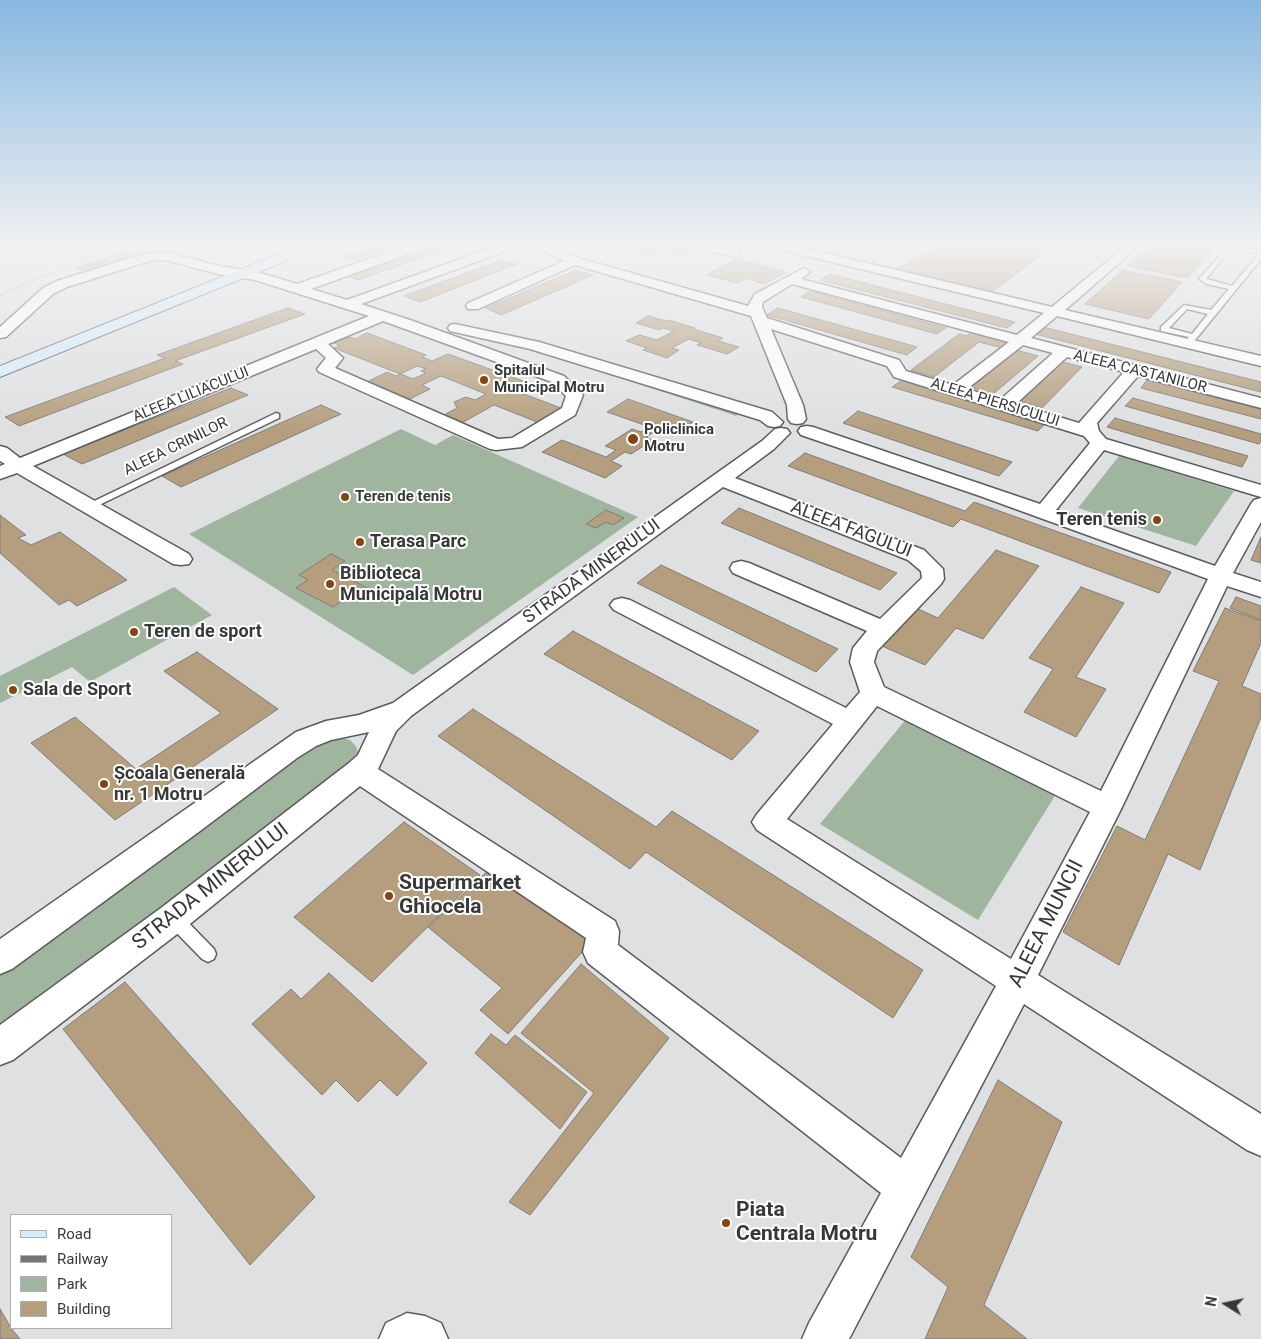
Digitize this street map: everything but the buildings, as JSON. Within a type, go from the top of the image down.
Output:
[{"type":"main road","points":[[0,372],[161,306]]},
{"type":"street","points":[[1,334],[30,306]]},
{"type":"street","points":[[318,343],[335,358],[325,369],[496,445],[516,443],[569,411],[575,395],[558,379],[405,323],[351,306]]},
{"type":"street","points":[[724,306],[759,317]]},
{"type":"street","points":[[757,306],[759,317],[795,405],[790,426]]},
{"type":"street","name":"ALEEA CASTANILOR","points":[[889,306],[1261,403]]},
{"type":"street","points":[[1034,306],[1190,340],[1261,361]]},
{"type":"street","points":[[955,391],[1019,341],[1059,306]]},
{"type":"street","name":"ALEEA LILIACULUI","points":[[0,474],[382,316]]},
{"type":"street","name":"ALEEA PIERSICULUI","points":[[759,317],[894,363],[900,374],[1004,406],[1095,438],[1261,491]]},
{"type":"street","points":[[405,323],[444,326],[534,345],[766,416],[790,426],[1044,512],[1261,590]]},
{"type":"street","points":[[1004,406],[1063,352]]},
{"type":"street","points":[[1044,512],[1095,438],[1088,422],[1134,371]]},
{"type":"street","name":"STRADA MINERULUI","points":[[0,1047],[173,918],[360,771],[369,761],[385,726],[402,709],[768,445],[790,426]]},
{"type":"street","points":[[0,452],[19,466],[181,559]]},
{"type":"street","name":"ALEEA FAGULUI","points":[[720,479],[916,555],[925,562],[932,569],[933,579],[883,629]]},
{"type":"street","name":"ALEEA MUNCII","points":[[825,1339],[1017,982],[1107,807],[1221,575],[1261,504]]},
{"type":"street","points":[[741,568],[883,629],[865,648],[862,662],[873,693],[1107,807]]},
{"type":"street","points":[[622,605],[850,721]]},
{"type":"street","points":[[873,693],[767,822],[1261,1136]]},
{"type":"street","name":"STRADA MINERULUI","points":[[0,958],[294,747],[326,731],[363,724],[402,709]]},
{"type":"street","points":[[360,771],[603,931],[600,952],[906,1187]]},
{"type":"street","points":[[402,1339],[407,1336],[425,1339]]},
{"type":"lane","points":[[1186,306],[1164,329],[1190,340],[1218,306]]},
{"type":"lane","points":[[1188,306],[1213,313]]},
{"type":"lane","name":"ALEEA CRINILOR","points":[[89,506],[276,416]]},
{"type":"lane","points":[[173,918],[208,954]]},
{"type":"green space","points":[[643,381],[741,412],[736,416],[639,384]]},
{"type":"green space","points":[[401,429],[435,445],[453,435],[638,517],[413,675],[189,534]]},
{"type":"green space","points":[[1119,456],[1234,491],[1196,546],[1078,508]]},
{"type":"green space","name":"Teren de sport","points":[[174,587],[212,615],[90,682],[72,667],[0,703],[0,676]]},
{"type":"green space","points":[[907,718],[1056,794],[978,920],[820,824]]},
{"type":"green space","points":[[337,737],[350,740],[356,746],[358,752],[356,759],[350,765],[0,1030],[0,972],[318,741]]},
{"type":"place","name":"Spitalul Municipal Motru","points":[[484,380]]},
{"type":"place","name":"Policlinica Motru","points":[[633,439]]},
{"type":"place","name":"Teren de tenis","points":[[345,497]]},
{"type":"place","name":"Teren tenis","points":[[1157,520]]},
{"type":"place","name":"Terasa Parc","points":[[360,542]]},
{"type":"place","name":"Biblioteca Municipală Motru","points":[[330,584]]},
{"type":"place","name":"Teren de sport","points":[[134,632]]},
{"type":"place","name":"Sala de Sport","points":[[13,690]]},
{"type":"place","name":"Școala Generală nr. 1 Motru","points":[[104,784]]},
{"type":"place","name":"Supermarket Ghiocela","points":[[389,896]]},
{"type":"place","name":"Piata Centrala Motru","points":[[726,1223]]}]
